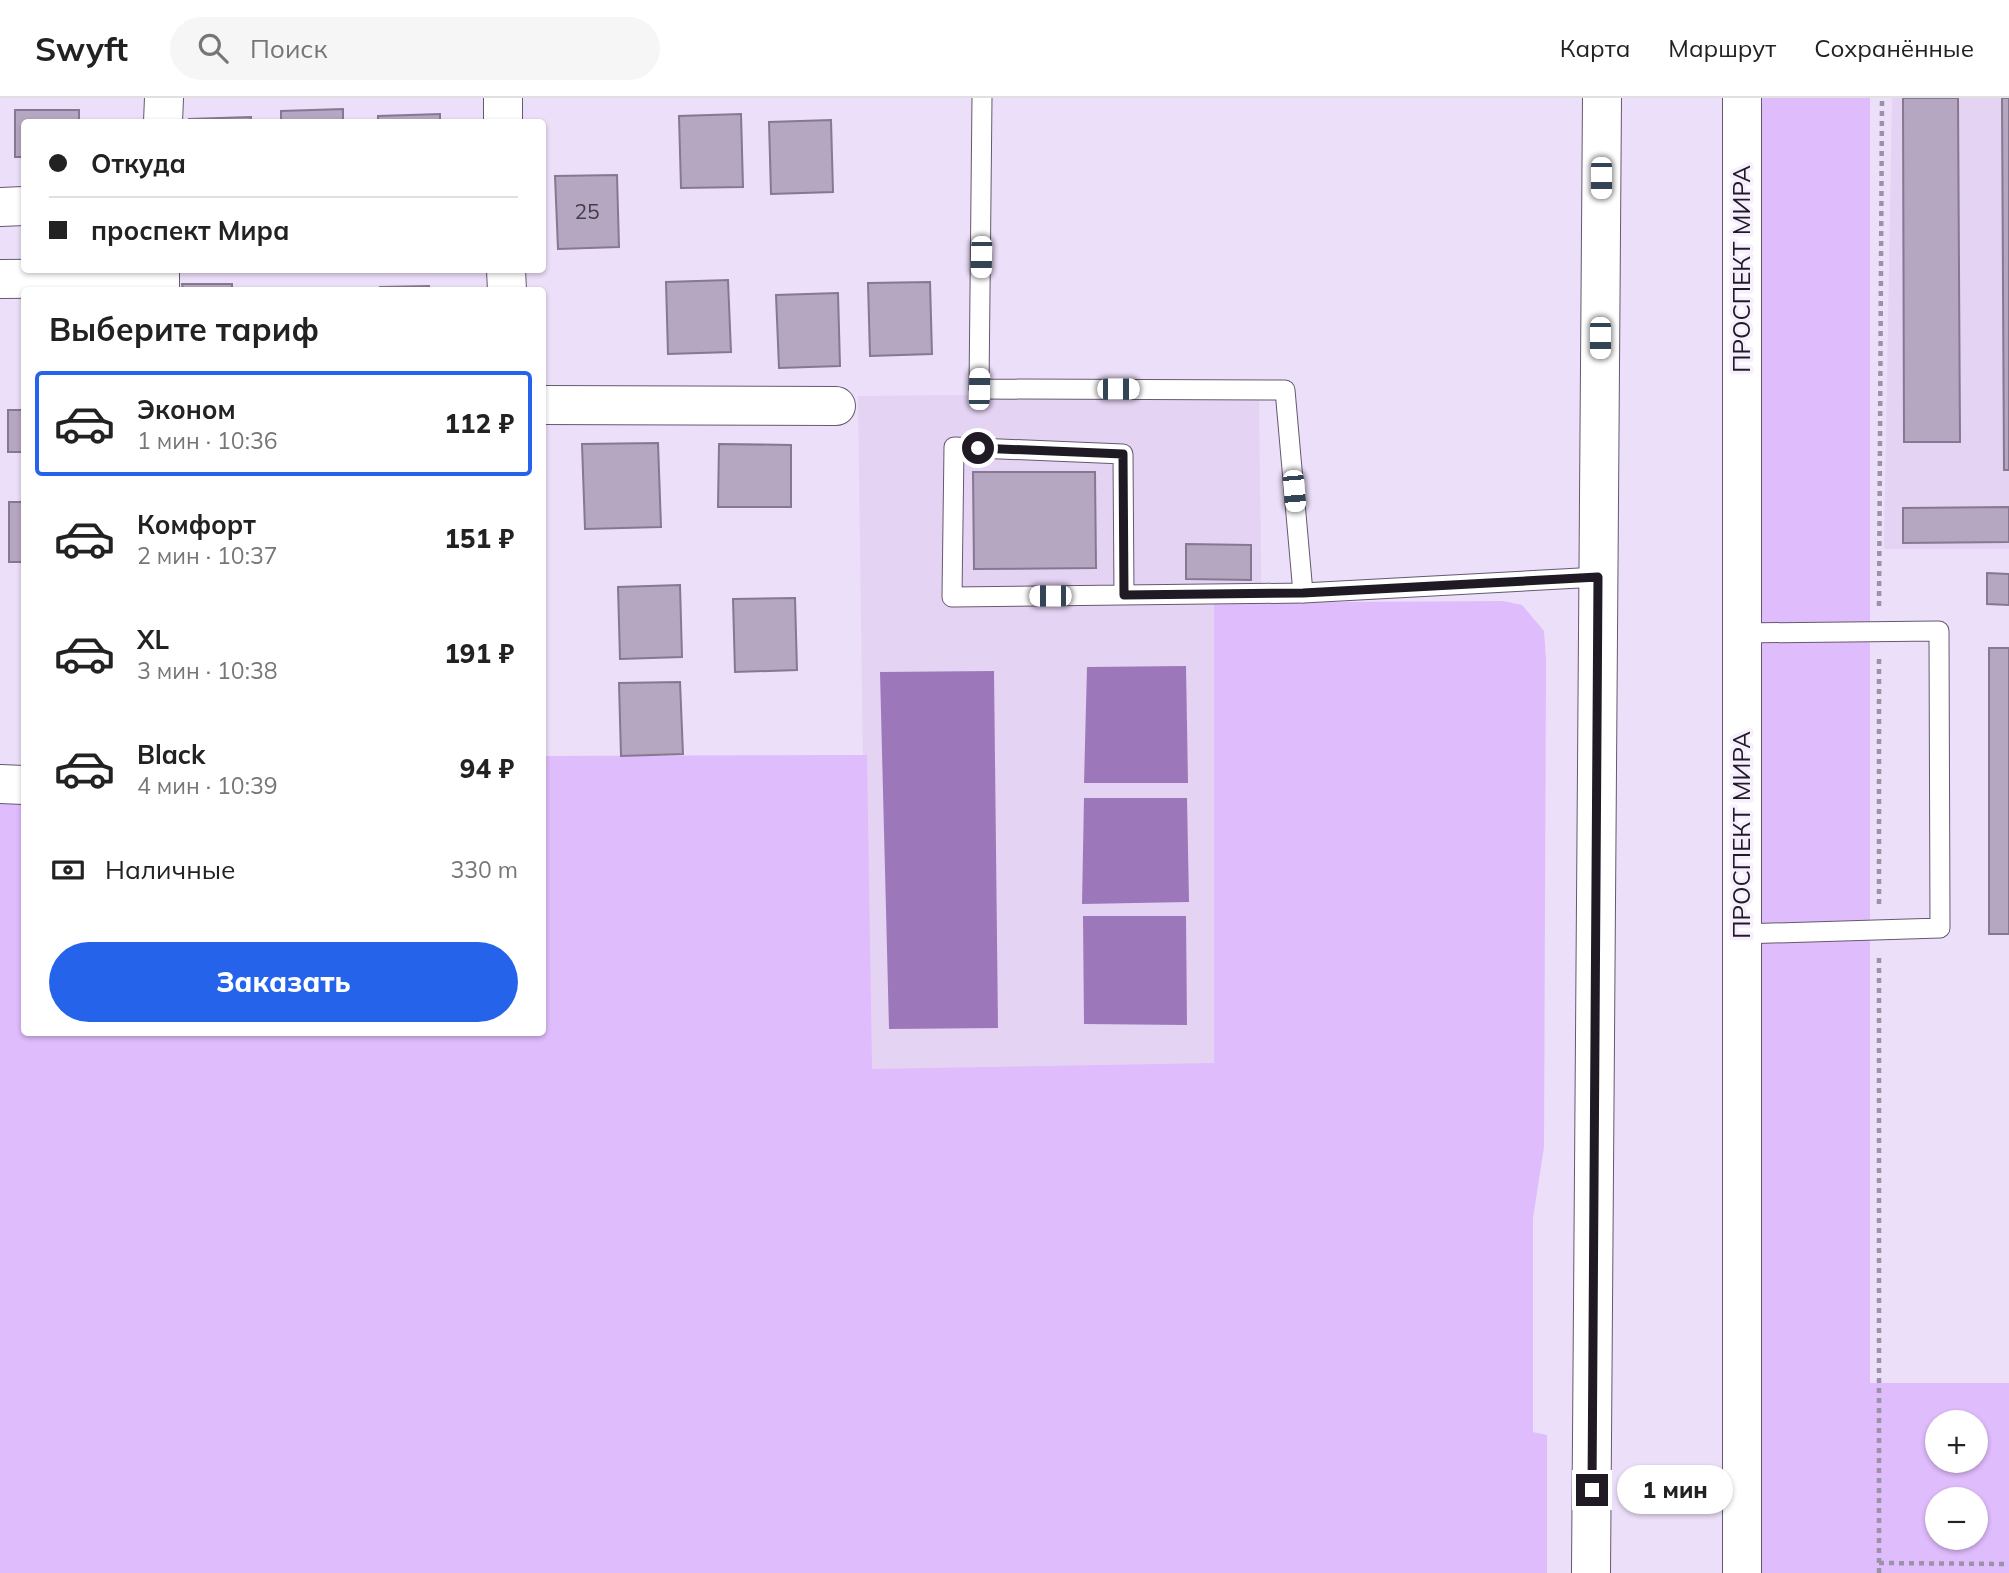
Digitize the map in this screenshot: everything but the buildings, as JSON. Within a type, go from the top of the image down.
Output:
[{"type":"main road","points":[[163,119],[164,98]]},
{"type":"main road","points":[[503,98],[503,119]]},
{"type":"main road","points":[[1591,1573],[1602,98]]},
{"type":"main road","name":"ПРОСПЕКТ МИРА","points":[[1742,98],[1742,1573]]},
{"type":"main road","points":[[0,207],[21,206]]},
{"type":"main road","points":[[0,279],[126,278],[132,273]]},
{"type":"main road","points":[[546,405],[836,406]]},
{"type":"main road","points":[[0,785],[21,785]]},
{"type":"lane","points":[[982,98],[979,389],[1285,390],[1303,593]]},
{"type":"lane","points":[[1124,595],[1123,454],[954,447],[952,597],[1303,593],[1598,577]]},
{"type":"lane","points":[[1742,633],[1939,631],[1940,914],[1940,928],[1742,934]]},
{"type":"path","points":[[1879,1573],[1882,98]]},
{"type":"path","points":[[1879,1563],[2009,1564]]},
{"type":"shaded area","points":[[1752,98],[1870,98],[1870,1383],[2009,1383],[2009,1573],[1751,1573]]},
{"type":"shaded area","points":[[1892,98],[2009,98],[2009,549],[1884,549]]},
{"type":"shaded area","points":[[1259,392],[1267,1069],[867,1073],[858,396]]},
{"type":"shaded area","points":[[1503,601],[1522,605],[1544,631],[1544,1147],[1533,1218],[1533,1432],[1547,1435],[1547,1573],[0,1573],[0,788],[21,788],[21,1036],[546,1036],[546,756],[867,755],[872,1069],[1214,1063],[1214,603]]},
{"type":"shaded area","points":[[1186,666],[1188,783],[1084,783],[1087,667]]},
{"type":"shaded area","points":[[994,671],[998,1028],[889,1029],[880,672]]},
{"type":"shaded area","points":[[1084,798],[1187,798],[1189,902],[1082,904]]},
{"type":"shaded area","points":[[1083,916],[1186,916],[1187,1025],[1084,1024]]},
{"type":"route","points":[[978,448],[1123,454],[1124,595],[1303,593],[1598,577],[1592,1490]]}]
